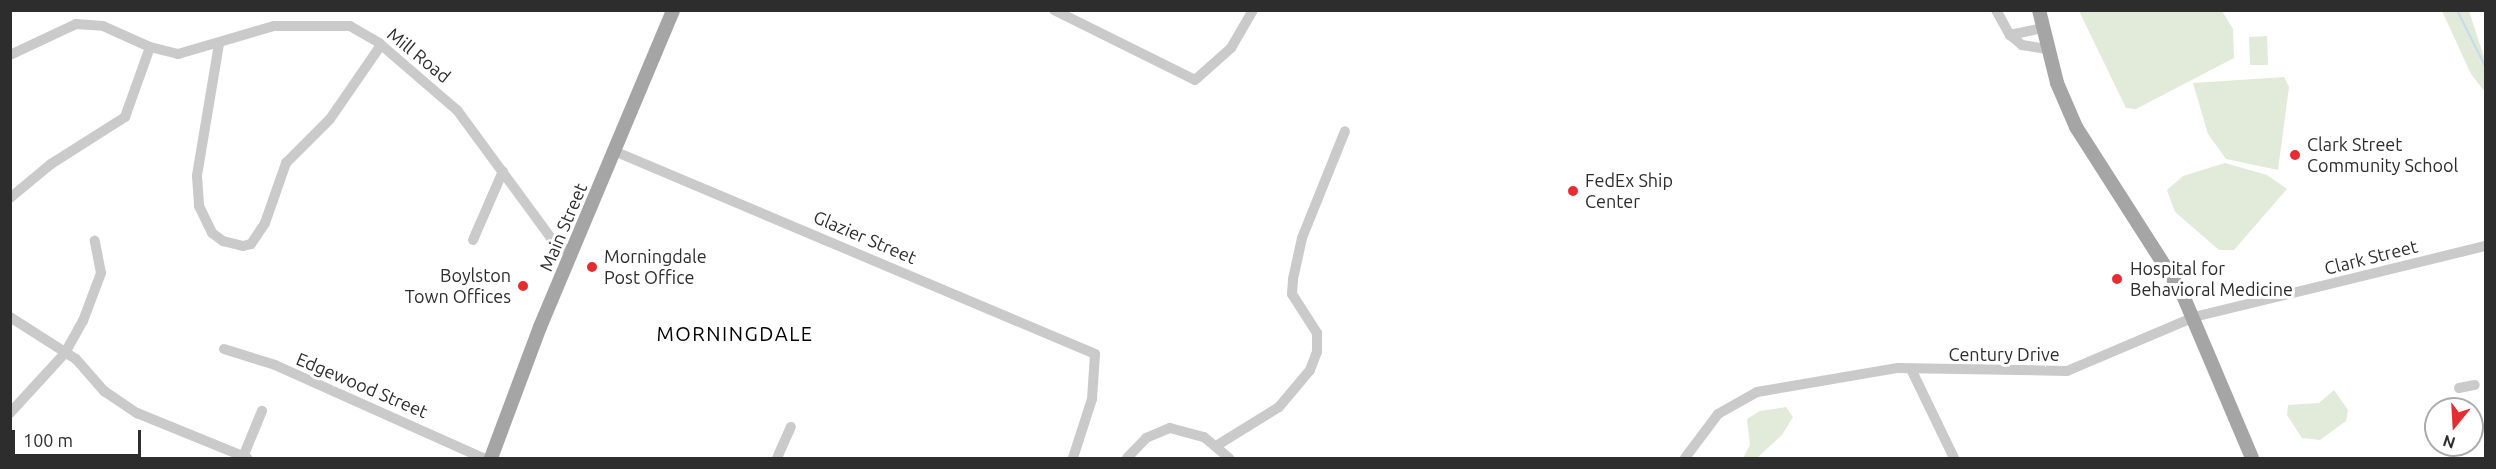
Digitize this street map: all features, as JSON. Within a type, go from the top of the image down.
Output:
[{"type":"main road","name":"Main Street","points":[[491,459],[673,10]]},
{"type":"main road","points":[[2039,10],[2057,82],[2089,150],[2144,230],[2194,317],[2252,459]]},
{"type":"street","points":[[304,24],[306,10]]},
{"type":"street","points":[[1054,10],[1195,80],[1231,48],[1253,10]]},
{"type":"street","points":[[1996,10],[2010,35],[2022,45],[2048,49]]},
{"type":"street","name":"Mill Road","points":[[10,56],[60,30],[85,24],[111,29],[150,47],[178,54],[219,44],[253,31],[304,24],[350,26],[381,45],[463,116],[551,238],[572,255]]},
{"type":"street","points":[[2010,35],[2043,28]]},
{"type":"street","points":[[219,44],[197,176],[199,206],[212,233],[223,241],[243,246],[251,244],[265,223],[286,163],[330,119],[381,45]]},
{"type":"street","points":[[10,198],[51,164],[125,117],[150,47]]},
{"type":"street","points":[[1216,446],[1279,407],[1310,370],[1317,352],[1317,333],[1292,294],[1293,279],[1302,238],[1345,131]]},
{"type":"street","name":"Glazier Street","points":[[614,151],[1083,345],[1095,354],[1096,360],[1092,399],[1073,459]]},
{"type":"street","points":[[473,240],[503,171]]},
{"type":"street","points":[[10,413],[65,353],[83,321],[101,273],[101,259],[95,241]]},
{"type":"street","name":"Clark Street","points":[[2194,317],[2486,246]]},
{"type":"street","points":[[10,317],[82,365],[104,392],[137,414],[245,458],[262,411]]},
{"type":"street","name":"Century Drive","points":[[1685,459],[1718,414],[1758,392],[1788,384],[1911,369],[2067,371],[2194,317]]},
{"type":"street","name":"Edgewood Street","points":[[224,349],[275,365],[483,459]]},
{"type":"street","points":[[1911,369],[1954,459]]},
{"type":"street","points":[[2459,388],[2475,385]]},
{"type":"street","points":[[777,459],[790,427]]},
{"type":"street","points":[[1127,459],[1146,438],[1170,429],[1191,432],[1216,446],[1229,459]]},
{"type":"green space","points":[[2079,11],[2222,11],[2233,29],[2234,58],[2136,109],[2126,108]]},
{"type":"green space","points":[[2442,11],[2469,11],[2485,60],[2485,92],[2471,74]]},
{"type":"green space","points":[[2267,36],[2268,65],[2250,65],[2249,37]]},
{"type":"green space","points":[[2284,77],[2289,87],[2278,170],[2226,159],[2208,134],[2193,83]]},
{"type":"green space","points":[[2225,163],[2267,175],[2287,189],[2234,250],[2219,250],[2175,212],[2167,190],[2183,176]]},
{"type":"green space","points":[[2334,390],[2348,410],[2346,421],[2320,440],[2302,438],[2287,415],[2288,405],[2319,403]]},
{"type":"green space","points":[[1786,407],[1793,417],[1782,435],[1757,458],[1743,458],[1750,445],[1747,419],[1760,411]]},
{"type":"waterway","points":[[2457,10],[2486,68]]},
{"type":"place","name":"Clark Street Community School","points":[[2295,155]]},
{"type":"place","name":"FedEx Ship Center","points":[[1573,191]]},
{"type":"place","name":"Morningdale Post Office","points":[[592,267]]},
{"type":"place","name":"Hospital for Behavioral Medicine","points":[[2117,279]]},
{"type":"place","name":"Boylston Town Offices","points":[[523,286]]},
{"type":"district","name":"MORNINGDALE","points":[[735,333]]}]
